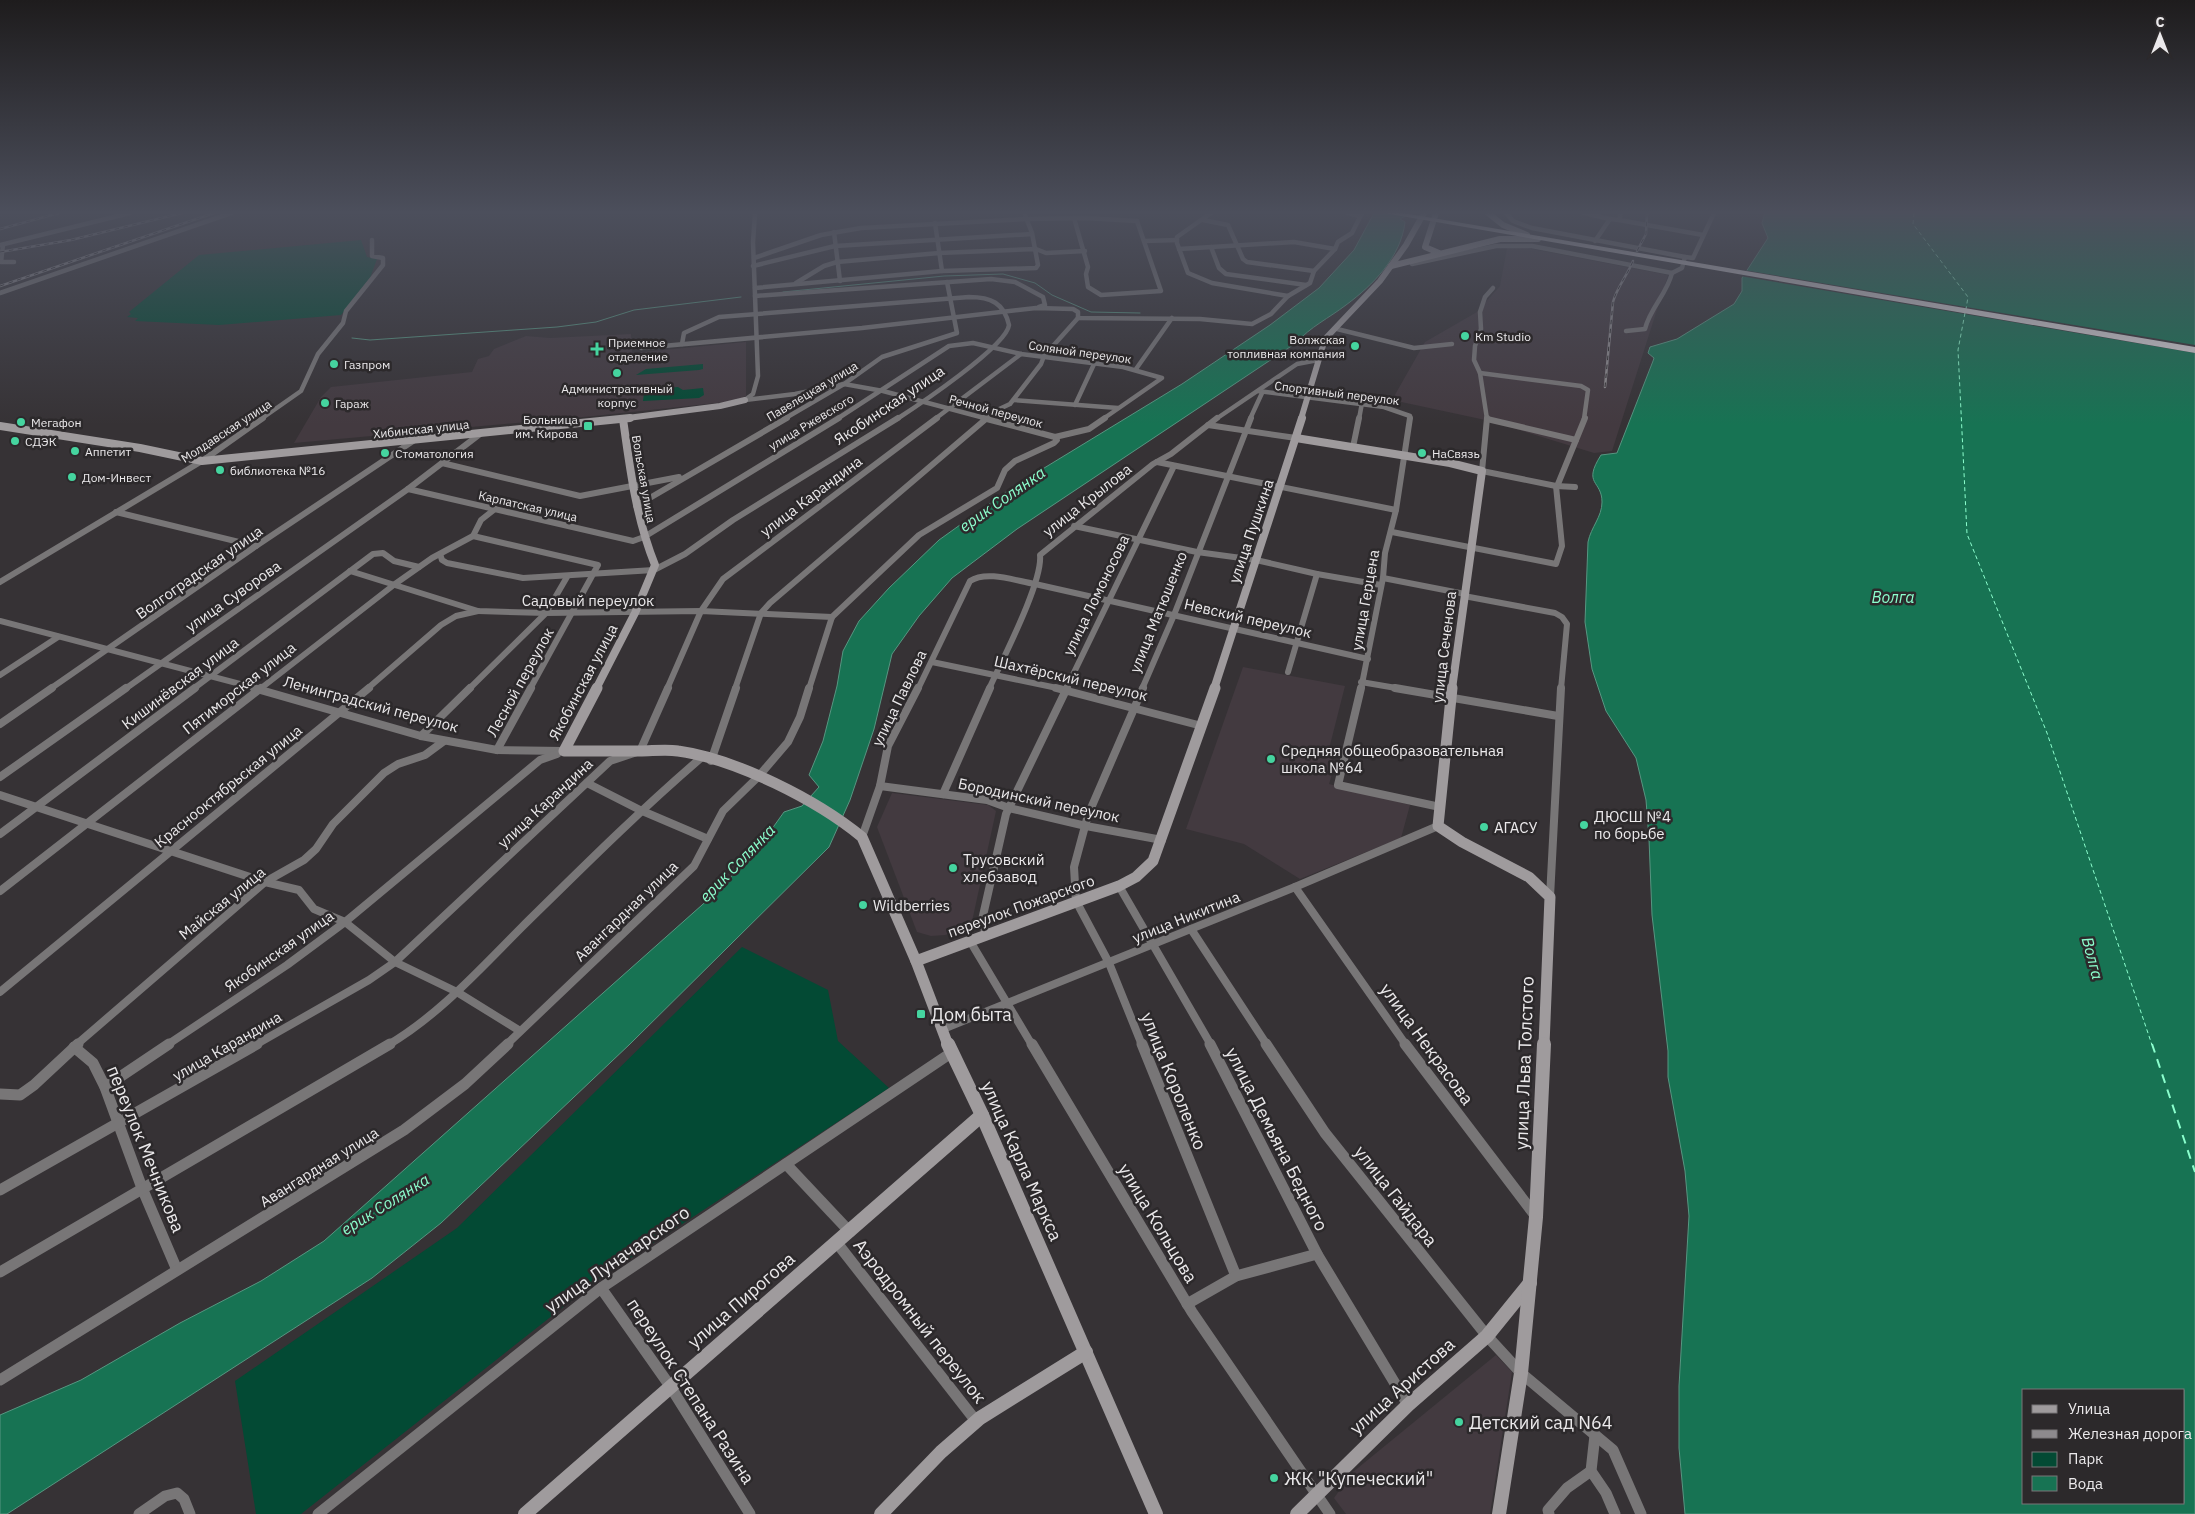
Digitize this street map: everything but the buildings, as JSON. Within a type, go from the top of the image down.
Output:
[{"type":"highway","points":[[1802,284],[2195,350]]},
{"type":"main road","name":"улица Пушкина","points":[[1136,877],[1153,860],[1162,840],[1202,726],[1232,630],[1281,487],[1324,339],[1337,328],[1375,284]]},
{"type":"main road","name":"Хибинская улица","points":[[0,426],[140,448],[202,461],[623,419],[720,406],[745,400]]},
{"type":"main road","name":"Вольская улица","points":[[623,419],[636,506],[644,537],[655,565],[654,570]]},
{"type":"main road","points":[[1296,438],[1471,467],[1482,472]]},
{"type":"main road","name":"улица Сеченова","points":[[1438,826],[1451,697],[1482,472]]},
{"type":"main road","name":"Якобинская улица","points":[[564,751],[635,612],[654,570]]},
{"type":"main road","name":"Ленинградский переулок","points":[[564,751],[677,751],[758,777],[795,795],[851,827]]},
{"type":"main road","points":[[1438,826],[1462,842],[1529,877],[1550,897]]},
{"type":"main road","name":"улица Карла Маркса","points":[[851,827],[862,837],[916,961],[952,1053],[982,1115],[1156,1514]]},
{"type":"main road","name":"переулок Пожарского","points":[[916,961],[1119,886],[1136,877]]},
{"type":"main road","name":"улица Льва Толстого","points":[[1499,1514],[1521,1373],[1536,1217],[1550,897]]},
{"type":"main road","name":"улица Пирогова","points":[[525,1514],[982,1115]]},
{"type":"main road","name":"улица Аристова","points":[[1297,1514],[1316,1493],[1408,1405],[1487,1336],[1530,1282]]},
{"type":"main road","points":[[882,1514],[942,1452],[976,1421],[1086,1352]]},
{"type":"street","points":[[0,293],[27,284]]},
{"type":"street","name":"Молдавская улица","points":[[0,582],[202,461],[300,391],[318,354],[343,323],[346,311],[368,284]]},
{"type":"street","points":[[745,400],[753,394],[756,386],[754,284]]},
{"type":"street","points":[[755,292],[808,284]]},
{"type":"street","points":[[755,292],[914,284]]},
{"type":"street","points":[[947,284],[955,319]]},
{"type":"street","points":[[1018,284],[1043,297],[1045,304],[1036,308]]},
{"type":"street","points":[[1088,284],[1088,287],[1102,295],[1155,293],[1161,291],[1159,284]]},
{"type":"street","points":[[1216,284],[1288,296]]},
{"type":"street","points":[[1297,284],[1306,285]]},
{"type":"street","points":[[1626,331],[1645,329],[1650,314],[1661,302],[1669,284]]},
{"type":"street","points":[[1078,318],[1172,318],[1252,324],[1271,314],[1288,296],[1306,285]]},
{"type":"street","points":[[1493,288],[1486,297],[1480,312],[1481,329],[1475,346],[1474,360],[1480,373],[1487,419],[1482,472],[1575,487]]},
{"type":"street","points":[[682,344],[684,333],[716,318],[755,314],[977,297],[993,299],[999,302],[1006,312]]},
{"type":"street","points":[[0,1272],[407,1034],[457,992],[640,810],[706,759],[762,613],[770,603],[987,420],[995,411],[1010,404],[1041,364],[1044,356],[1078,318],[1078,312],[1073,309],[1036,308],[955,319],[641,348]]},
{"type":"street","name":"Якобинская улица","points":[[654,570],[671,564],[732,521],[805,477],[920,402],[993,347],[1009,329],[1006,312]]},
{"type":"street","points":[[1136,369],[1172,318]]},
{"type":"street","name":"Павелецкая улица","points":[[636,506],[844,384],[882,357],[957,332],[955,319]]},
{"type":"street","points":[[1337,328],[1414,348],[1452,344]]},
{"type":"street","name":"улица Ржевского","points":[[644,537],[883,391],[945,348],[968,343],[993,347]]},
{"type":"street","name":"Соляной переулок","points":[[993,347],[1021,354],[1095,362],[1136,369],[1157,375],[1162,380]]},
{"type":"street","name":"улица Карандина","points":[[0,1190],[369,980],[395,962],[610,761],[640,751],[701,611],[723,579],[1021,354]]},
{"type":"street","name":"улица Крылова","points":[[943,794],[1035,584],[1040,565],[1040,555],[1074,526],[1232,406],[1260,392],[1297,364],[1318,360]]},
{"type":"street","points":[[1075,405],[1095,362]]},
{"type":"street","points":[[1392,532],[1556,564],[1562,546],[1557,485],[1576,440],[1585,413],[1589,392],[1587,388],[1480,373]]},
{"type":"street","name":"Авангардная улица","points":[[0,1380],[380,1147],[474,1078],[496,1058],[520,1031],[694,866],[723,811],[758,777],[788,742],[800,717],[832,617],[919,535],[997,488],[1003,480],[1004,472],[1009,466],[1054,443],[1057,440],[1055,437],[1089,429],[1162,380]]},
{"type":"street","name":"Речной переулок","points":[[844,384],[883,391],[1055,437]]},
{"type":"street","name":"Хибинская улица","points":[[745,400],[795,394],[844,384]]},
{"type":"street","name":"Спортивный переулок","points":[[1260,392],[1362,403],[1402,411],[1410,418]]},
{"type":"street","name":"улица Матюшенко","points":[[1076,901],[1074,867],[1088,815],[1174,616],[1260,392]]},
{"type":"street","points":[[1014,400],[1118,408]]},
{"type":"street","points":[[1353,447],[1362,403]]},
{"type":"street","name":"улица Герцена","points":[[1410,418],[1396,510],[1385,554],[1382,582],[1368,659],[1338,785],[1440,807]]},
{"type":"street","points":[[1487,419],[1576,440]]},
{"type":"street","points":[[1208,424],[1296,438]]},
{"type":"street","name":"улица Суворова","points":[[0,777],[408,489],[480,434]]},
{"type":"street","name":"Волгоградская улица","points":[[0,724],[256,546],[413,441]]},
{"type":"street","points":[[1157,462],[1396,510]]},
{"type":"street","points":[[442,463],[580,496],[634,484],[679,477]]},
{"type":"street","name":"улица Ломоносова","points":[[986,935],[982,920],[1006,814],[1174,466]]},
{"type":"street","name":"Карпатская улица","points":[[408,489],[633,541],[644,537]]},
{"type":"street","name":"Пятиморская улица","points":[[0,891],[396,584],[419,567],[472,536],[481,520],[495,509]]},
{"type":"street","points":[[116,512],[256,546]]},
{"type":"street","points":[[1074,526],[1197,552],[1256,560],[1317,574],[1464,595]]},
{"type":"street","points":[[472,536],[596,564],[598,565],[594,575]]},
{"type":"street","name":"Кишинёвская улица","points":[[0,834],[376,552],[384,553],[394,560],[419,567]]},
{"type":"street","points":[[440,554],[442,560],[447,563],[508,577],[567,577],[654,570]]},
{"type":"street","name":"Садовый переулок","points":[[350,571],[478,611],[574,613],[701,611],[832,617]]},
{"type":"street","points":[[1288,672],[1317,574]]},
{"type":"street","name":"Лесной переулок","points":[[497,750],[594,575]]},
{"type":"street","name":"Невский переулок","points":[[976,577],[986,576],[1035,584],[1232,630],[1368,659]]},
{"type":"street","points":[[421,736],[546,613],[567,577]]},
{"type":"street","name":"улица Павлова","points":[[862,837],[880,786],[888,746],[932,662],[970,581],[976,577]]},
{"type":"street","name":"улица Льва Толстого","points":[[1464,595],[1559,614],[1567,624],[1558,716],[1550,897]]},
{"type":"street","name":"Краснооктябрьская улица","points":[[0,992],[169,851],[340,713],[448,620],[478,611]]},
{"type":"street","name":"Ленинградский переулок","points":[[0,621],[259,689],[421,736],[497,750],[564,751]]},
{"type":"street","points":[[0,675],[58,637]]},
{"type":"street","name":"Шахтёрский переулок","points":[[932,662],[1066,690],[1202,726]]},
{"type":"street","points":[[1361,682],[1558,716]]},
{"type":"street","name":"Майская улица","points":[[0,1094],[20,1095],[34,1085],[74,1047],[265,882],[286,872],[310,855],[333,824],[384,773],[398,764],[425,755],[444,741]]},
{"type":"street","name":"Якобинская улица","points":[[105,1086],[287,965],[345,922],[540,760],[564,751]]},
{"type":"street","points":[[587,783],[640,810],[708,839]]},
{"type":"street","name":"Бородинский переулок","points":[[880,786],[999,802],[1009,808],[1086,826],[1162,840]]},
{"type":"street","points":[[0,795],[265,882],[299,890],[314,909],[345,922],[395,962],[457,992],[520,1031]]},
{"type":"street","name":"улица Никитина","points":[[943,1029],[1295,887],[1438,826]]},
{"type":"street","name":"улица Демьяна Бедного","points":[[1119,886],[1214,1050],[1317,1254],[1408,1405]]},
{"type":"street","name":"улица Некрасова","points":[[1295,887],[1393,1028],[1536,1217]]},
{"type":"street","name":"улица Короленко","points":[[1076,901],[1109,963],[1236,1276]]},
{"type":"street","name":"улица Гайдара","points":[[1192,929],[1325,1133],[1487,1336],[1521,1373],[1613,1450],[1627,1478],[1641,1514]]},
{"type":"street","name":"улица Кольцова","points":[[970,941],[1188,1304],[1330,1514]]},
{"type":"street","name":"переулок Мечникова","points":[[74,1047],[93,1063],[105,1086],[142,1188],[178,1270]]},
{"type":"street","name":"улица Луначарского","points":[[318,1514],[601,1288],[952,1053]]},
{"type":"street","name":"Аэродромный переулок","points":[[786,1164],[850,1232]]},
{"type":"street","name":"Аэродромный переулок","points":[[837,1243],[976,1421]]},
{"type":"street","points":[[1188,1304],[1236,1276],[1317,1254]]},
{"type":"street","name":"переулок Степана Разина","points":[[601,1288],[670,1386],[750,1514]]},
{"type":"street","points":[[1595,1435],[1591,1471],[1606,1493],[1615,1514]]},
{"type":"street","points":[[1549,1514],[1548,1510],[1556,1496],[1570,1484],[1591,1471]]},
{"type":"street","points":[[139,1514],[165,1496],[177,1493],[184,1499],[190,1514]]},
{"type":"shaded area","points":[[1500,284],[1665,284],[1612,451],[1594,453],[1490,421],[1392,400],[1425,342],[1477,312]]},
{"type":"shaded area","points":[[631,334],[632,353],[746,342],[746,396],[735,401],[594,416],[294,443],[321,397],[331,387],[472,372],[478,359],[489,356],[494,349],[526,336],[550,338]]},
{"type":"shaded area","name":"Средняя общеобразовательная школа №64","points":[[1243,667],[1345,686],[1328,753],[1335,765],[1329,784],[1410,805],[1401,838],[1300,879],[1244,844],[1186,829]]},
{"type":"shaded area","name":"Трусовский хлебзавод","points":[[892,793],[988,805],[996,811],[971,926],[945,935],[931,936],[917,932],[877,827]]},
{"type":"shaded area","name":"Детский сад N64","points":[[1496,1355],[1512,1372],[1490,1514],[1346,1514],[1334,1498],[1353,1472]]},
{"type":"green space","points":[[164,284],[366,284],[341,315],[219,325],[135,321],[138,318],[127,317],[131,314],[129,312]]},
{"type":"green space","points":[[703,364],[703,369],[699,370],[636,375],[646,369]]},
{"type":"green space","points":[[678,387],[683,390],[703,388],[704,395],[699,398],[643,401],[644,393],[648,390]]},
{"type":"green space","points":[[742,947],[828,990],[838,1041],[889,1088],[600,1278],[301,1514],[256,1514],[235,1381],[457,1228]]},
{"type":"water","name":"ерик Солянка","points":[[1323,284],[1371,284],[1340,310],[1313,327],[1296,343],[1017,529],[952,578],[919,616],[892,654],[874,729],[850,800],[829,847],[630,1044],[441,1223],[372,1278],[7,1514],[0,1514],[0,1415],[81,1380],[180,1323],[261,1281],[324,1241],[720,889],[764,840],[784,812],[802,806],[819,787],[809,775],[823,741],[837,686],[843,651],[859,621],[889,588],[939,540],[1013,487],[1182,384],[1270,325]]},
{"type":"water","name":"Волга","points":[[1742,284],[2195,284],[2195,1514],[1685,1514],[1679,1448],[1679,1386],[1689,1216],[1685,1171],[1668,1077],[1668,1051],[1652,915],[1646,800],[1636,758],[1606,711],[1592,669],[1585,622],[1588,542],[1602,507],[1601,495],[1594,482],[1593,472],[1601,455],[1617,453],[1654,358],[1648,353],[1650,347],[1677,339],[1734,304],[1742,291]]},
{"type":"pier","points":[[1785,284],[1826,284],[2195,345],[2195,353]]},
{"type":"waterway","points":[[783,292],[867,284]]},
{"type":"waterway","points":[[1036,284],[1052,295],[1091,312],[1140,313]]},
{"type":"waterway","points":[[352,338],[370,340],[557,327],[596,322],[634,310],[741,297]]},
{"type":"ferry route","points":[[1958,284],[1968,297],[1966,309]]},
{"type":"ferry route","points":[[1965,313],[1958,350],[1967,534],[2047,733],[2152,1045]]},
{"type":"ferry route","points":[[2152,1044],[2195,1172]]},
{"type":"railway","points":[[0,286],[7,284]]},
{"type":"railway","points":[[1605,387],[1613,302],[1621,284]]},
{"type":"place","name":"Кm Studio","points":[[1465,336]]},
{"type":"place","name":"Волжская топливная компания","points":[[1355,346]]},
{"type":"place","name":"Приемное отделение","points":[[597,349]]},
{"type":"place","name":"Газпром","points":[[334,364]]},
{"type":"place","name":"Административный корпус","points":[[617,373]]},
{"type":"place","name":"Гараж","points":[[325,403]]},
{"type":"place","name":"Мегафон","points":[[21,422]]},
{"type":"place","name":"Больница им. Кирова","points":[[588,426]]},
{"type":"place","name":"СДЭК","points":[[15,441]]},
{"type":"place","name":"Аппетит","points":[[75,451]]},
{"type":"place","name":"Стоматология","points":[[385,453]]},
{"type":"place","name":"НаСвязь","points":[[1422,453]]},
{"type":"place","name":"библиотека №16","points":[[220,470]]},
{"type":"place","name":"Дом-Инвест","points":[[72,477]]},
{"type":"place","name":"Средняя общеобразовательная школа №64","points":[[1271,759]]},
{"type":"place","name":"ДЮСШ №4 по борьбе","points":[[1584,825]]},
{"type":"place","name":"АГАСУ","points":[[1484,827]]},
{"type":"place","name":"Трусовский хлебзавод","points":[[953,868]]},
{"type":"place","name":"Wildberries","points":[[863,905]]},
{"type":"place","name":"Дом быта","points":[[921,1014]]},
{"type":"place","name":"Детский сад N64","points":[[1459,1422]]},
{"type":"place","name":"ЖК \"Купеческий\"","points":[[1274,1478]]}]
